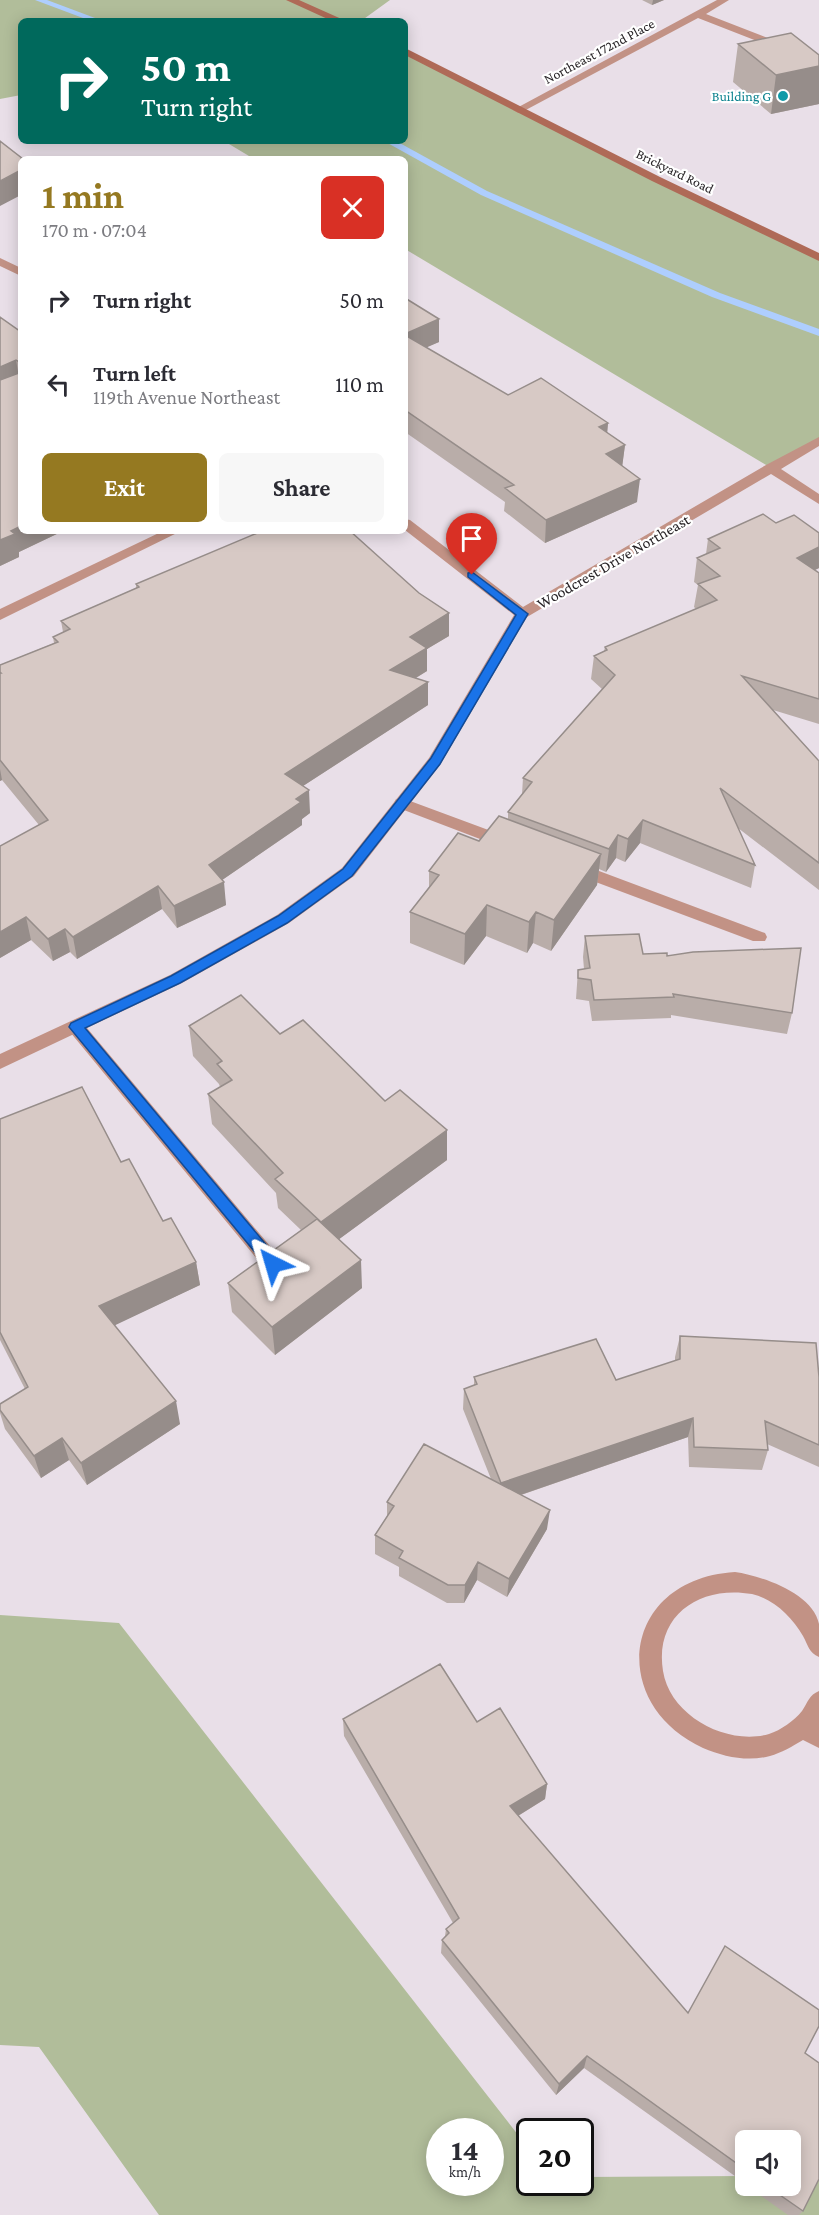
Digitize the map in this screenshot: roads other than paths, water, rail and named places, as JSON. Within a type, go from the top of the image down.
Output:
[{"type":"street","points":[[291,0],[334,18]]},
{"type":"street","name":"Northeast 172nd Place","points":[[518,110],[724,0]]},
{"type":"street","points":[[698,14],[819,62]]},
{"type":"street","name":"Brickyard Road","points":[[408,53],[518,110],[819,257]]},
{"type":"street","points":[[0,262],[18,271]]},
{"type":"street","name":"Woodcrest Drive Northeast","points":[[0,1062],[176,979],[283,919],[348,872],[435,761],[522,614],[819,441]]},
{"type":"street","points":[[771,468],[819,500]]},
{"type":"street","points":[[408,525],[522,614]]},
{"type":"street","points":[[0,615],[168,534]]},
{"type":"street","points":[[402,803],[525,849]]},
{"type":"street","points":[[558,862],[759,937]]},
{"type":"street","points":[[76,1027],[273,1264]]},
{"type":"street","points":[[819,1646],[813,1629],[796,1608],[772,1592],[747,1583],[720,1581],[695,1588],[674,1601],[659,1620],[651,1645],[651,1671],[661,1697],[677,1719],[700,1736],[728,1747],[756,1749],[811,1732],[819,1702]]},
{"type":"waterway","points":[[39,0],[90,18]]},
{"type":"waterway","points":[[394,144],[484,193],[716,295],[819,333]]},
{"type":"place","name":"Building G","points":[[783,96]]}]
